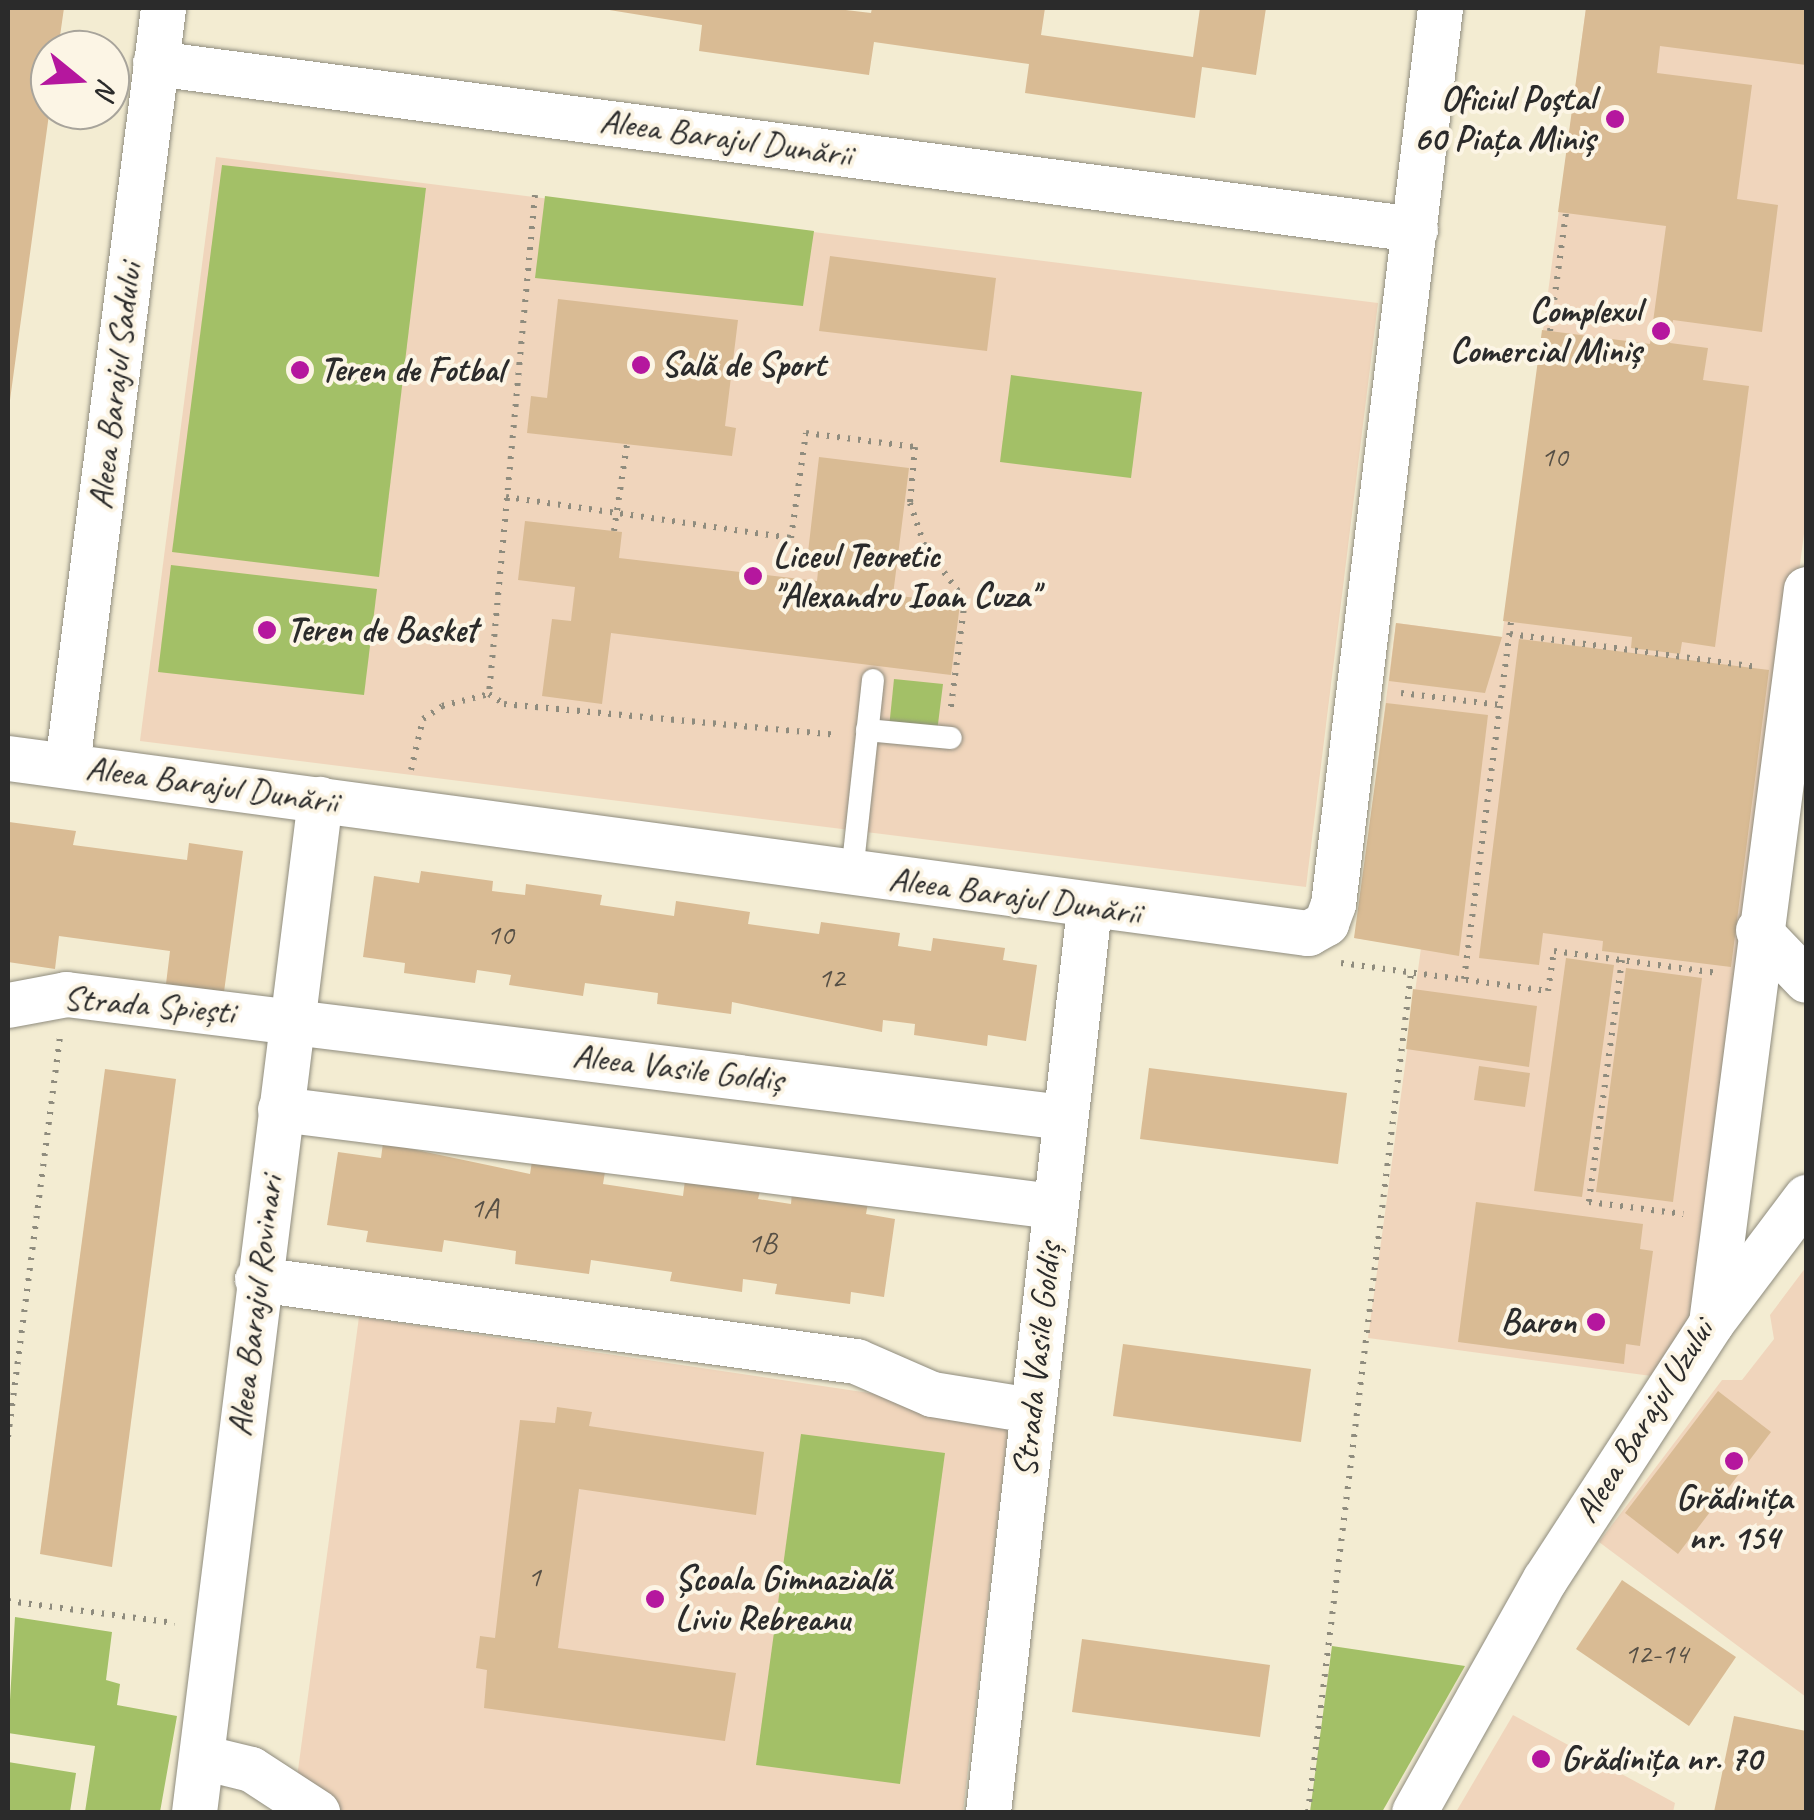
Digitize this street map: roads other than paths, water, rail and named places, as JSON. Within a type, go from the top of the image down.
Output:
[{"type":"street","name":"Aleea Barajul Sadului","points":[[67,765],[163,8]]},
{"type":"street","points":[[1414,229],[1440,8]]},
{"type":"street","name":"Aleea Barajul Dunării","points":[[8,758],[1088,907],[1308,933],[1326,924],[1333,904],[1414,229],[156,63]]},
{"type":"street","name":"Aleea Barajul Uzului","points":[[1414,1812],[1545,1579],[1711,1324],[1756,978],[1758,930],[1806,590]]},
{"type":"street","name":"Aleea Barajul Rovinari","points":[[194,1812],[257,1279],[320,799]]},
{"type":"street","name":"Strada Vasile Goldiș","points":[[988,1812],[1088,907]]},
{"type":"street","points":[[1758,930],[1806,980]]},
{"type":"street","name":"Strada Spiești","points":[[8,1005],[66,994],[292,1019]]},
{"type":"street","name":"Aleea Vasile Goldiș","points":[[292,1019],[1063,1117]]},
{"type":"street","points":[[280,1109],[1053,1206]]},
{"type":"street","points":[[1711,1324],[1806,1197]]},
{"type":"street","points":[[257,1279],[856,1361],[932,1394],[1031,1410]]},
{"type":"street","points":[[202,1757],[251,1768],[317,1812]]},
{"type":"lane","points":[[852,873],[873,680]]},
{"type":"lane","points":[[867,734],[949,738]]},
{"type":"place","name":"Oficiul Poștal 60 Piața Miniș","points":[[1615,119]]},
{"type":"place","name":"Complexul Comercial Miniș","points":[[1661,331]]},
{"type":"place","name":"Sală de Sport","points":[[641,365]]},
{"type":"place","name":"Teren de Fotbal","points":[[300,370]]},
{"type":"place","name":"Liceul Teoretic \"Alexandru Ioan Cuza\"","points":[[753,576]]},
{"type":"place","name":"Teren de Basket","points":[[267,630]]},
{"type":"place","name":"Baron","points":[[1596,1322]]},
{"type":"place","name":"Grădinița nr. 154","points":[[1734,1461]]},
{"type":"place","name":"Școala Gimnazială Liviu Rebreanu","points":[[655,1599]]},
{"type":"place","name":"Grădinița nr. 70","points":[[1541,1759]]}]
